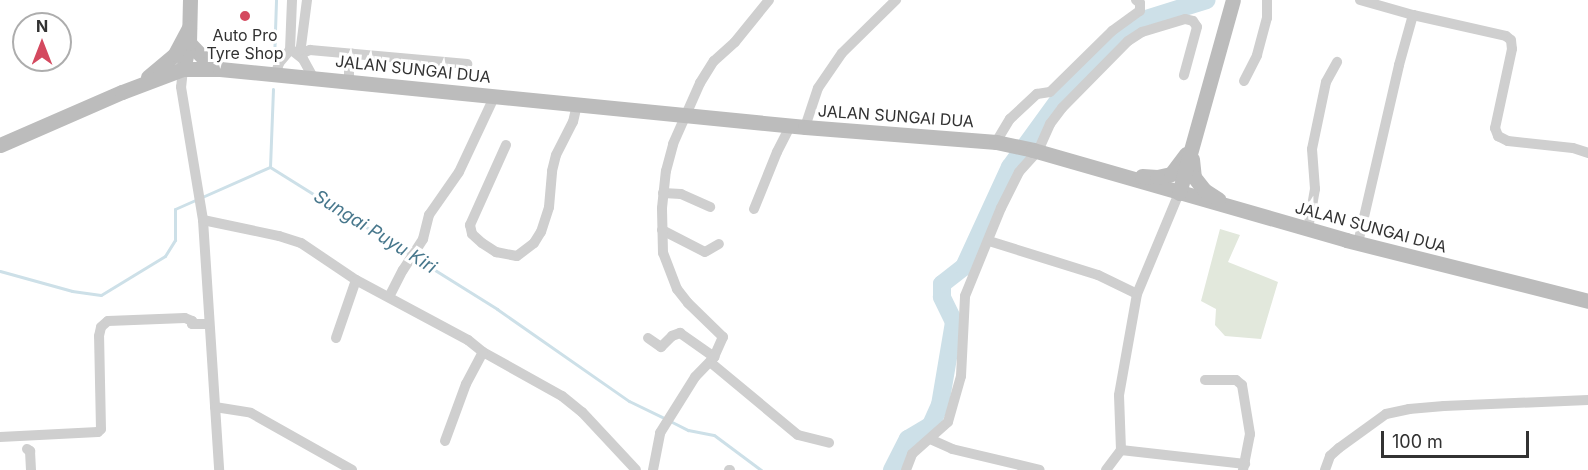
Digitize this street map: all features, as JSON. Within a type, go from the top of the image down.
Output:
[{"type":"main road","points":[[0,145],[122,92],[183,69],[189,36],[190,0]]},
{"type":"main road","points":[[1179,193],[1233,0]]},
{"type":"main road","points":[[189,36],[208,63],[220,69]]},
{"type":"main road","points":[[122,92],[154,74],[175,54],[189,36]]},
{"type":"main road","name":"JALAN SUNGAI DUA","points":[[183,69],[220,69],[313,76],[798,126],[999,142],[1358,243],[1588,301]]},
{"type":"main road","points":[[1118,175],[1157,177],[1171,174],[1191,147]]},
{"type":"main road","points":[[1191,147],[1194,177],[1204,190],[1229,207]]},
{"type":"street","points":[[292,0],[295,52],[313,76]]},
{"type":"street","points":[[295,52],[307,0]]},
{"type":"street","points":[[653,470],[660,434],[695,377],[712,359],[723,337],[677,289],[663,253],[663,193],[673,144],[700,82],[714,61],[735,42],[769,0]]},
{"type":"street","points":[[754,209],[777,152],[798,126],[818,88],[842,53],[896,0]]},
{"type":"street","points":[[999,142],[1010,119],[1037,94],[1050,92],[1112,31],[1140,11],[1140,3],[1136,0]]},
{"type":"street","points":[[1244,81],[1257,55],[1267,18],[1267,0]]},
{"type":"street","points":[[1360,0],[1413,15],[1494,32],[1511,40],[1495,129],[1498,136],[1508,141],[1573,148],[1588,153]]},
{"type":"street","points":[[1358,243],[1399,65],[1413,15]]},
{"type":"street","points":[[906,470],[912,454],[948,422],[955,405],[964,357],[963,305],[1001,208],[1019,172],[1036,151],[1050,124],[1062,108],[1128,41],[1142,32],[1185,19],[1193,21],[1197,27],[1184,75]]},
{"type":"street","points":[[276,74],[279,63],[295,52],[310,50],[467,64]]},
{"type":"street","points":[[348,80],[352,54]]},
{"type":"street","points":[[1308,229],[1315,189],[1312,149],[1326,82],[1337,62]]},
{"type":"street","points":[[183,69],[181,87],[199,187],[202,217],[219,470]]},
{"type":"street","points":[[389,297],[423,239],[429,216],[459,172],[495,95]]},
{"type":"street","points":[[506,146],[470,225],[472,234],[482,243],[496,252],[517,256],[534,243],[541,232],[549,207],[556,155],[573,122],[577,104]]},
{"type":"street","points":[[663,193],[681,194],[710,207]]},
{"type":"street","points":[[1106,470],[1120,450],[1119,395],[1137,294],[1179,193]]},
{"type":"street","points":[[202,217],[301,243],[356,280],[468,340],[483,352],[562,396],[582,412],[636,470]]},
{"type":"street","points":[[662,230],[705,252],[719,244]]},
{"type":"street","points":[[989,241],[1098,275],[1137,294]]},
{"type":"street","points":[[336,338],[356,280]]},
{"type":"street","points":[[0,437],[98,432],[102,429],[99,336],[101,327],[108,321],[185,318],[192,321],[192,324],[209,324]]},
{"type":"street","points":[[648,338],[661,347],[672,336],[680,333],[798,435],[829,443]]},
{"type":"street","points":[[445,441],[466,384],[483,352]]},
{"type":"street","points":[[1120,450],[1244,467],[1250,435],[1242,385],[1236,380],[1204,380]]},
{"type":"street","points":[[1324,470],[1330,456],[1386,414],[1433,407],[1588,400]]},
{"type":"street","points":[[215,407],[251,412],[352,470]]},
{"type":"street","points":[[930,439],[952,449],[1040,470]]},
{"type":"street","points":[[27,449],[30,451],[31,470]]},
{"type":"shaded area","points":[[1220,229],[1240,235],[1228,262],[1278,282],[1261,339],[1225,336],[1215,325],[1216,309],[1201,301]]},
{"type":"waterway","points":[[274,61],[276,0]]},
{"type":"waterway","points":[[892,470],[908,439],[931,425],[940,405],[954,322],[942,297],[942,284],[964,267],[1010,167],[1071,83],[1133,23],[1207,0]]},
{"type":"waterway","points":[[270,167],[273,89]]},
{"type":"waterway","name":"Sungai Puyu Kiri","points":[[0,271],[72,291],[101,295],[165,256],[175,240],[175,209],[270,167],[497,309],[629,401],[666,419]]},
{"type":"waterway","name":"Sungai Puyu Kiri","points":[[672,422],[688,430],[714,435],[761,470]]},
{"type":"place","name":"Auto Pro Tyre Shop","points":[[245,16]]}]
